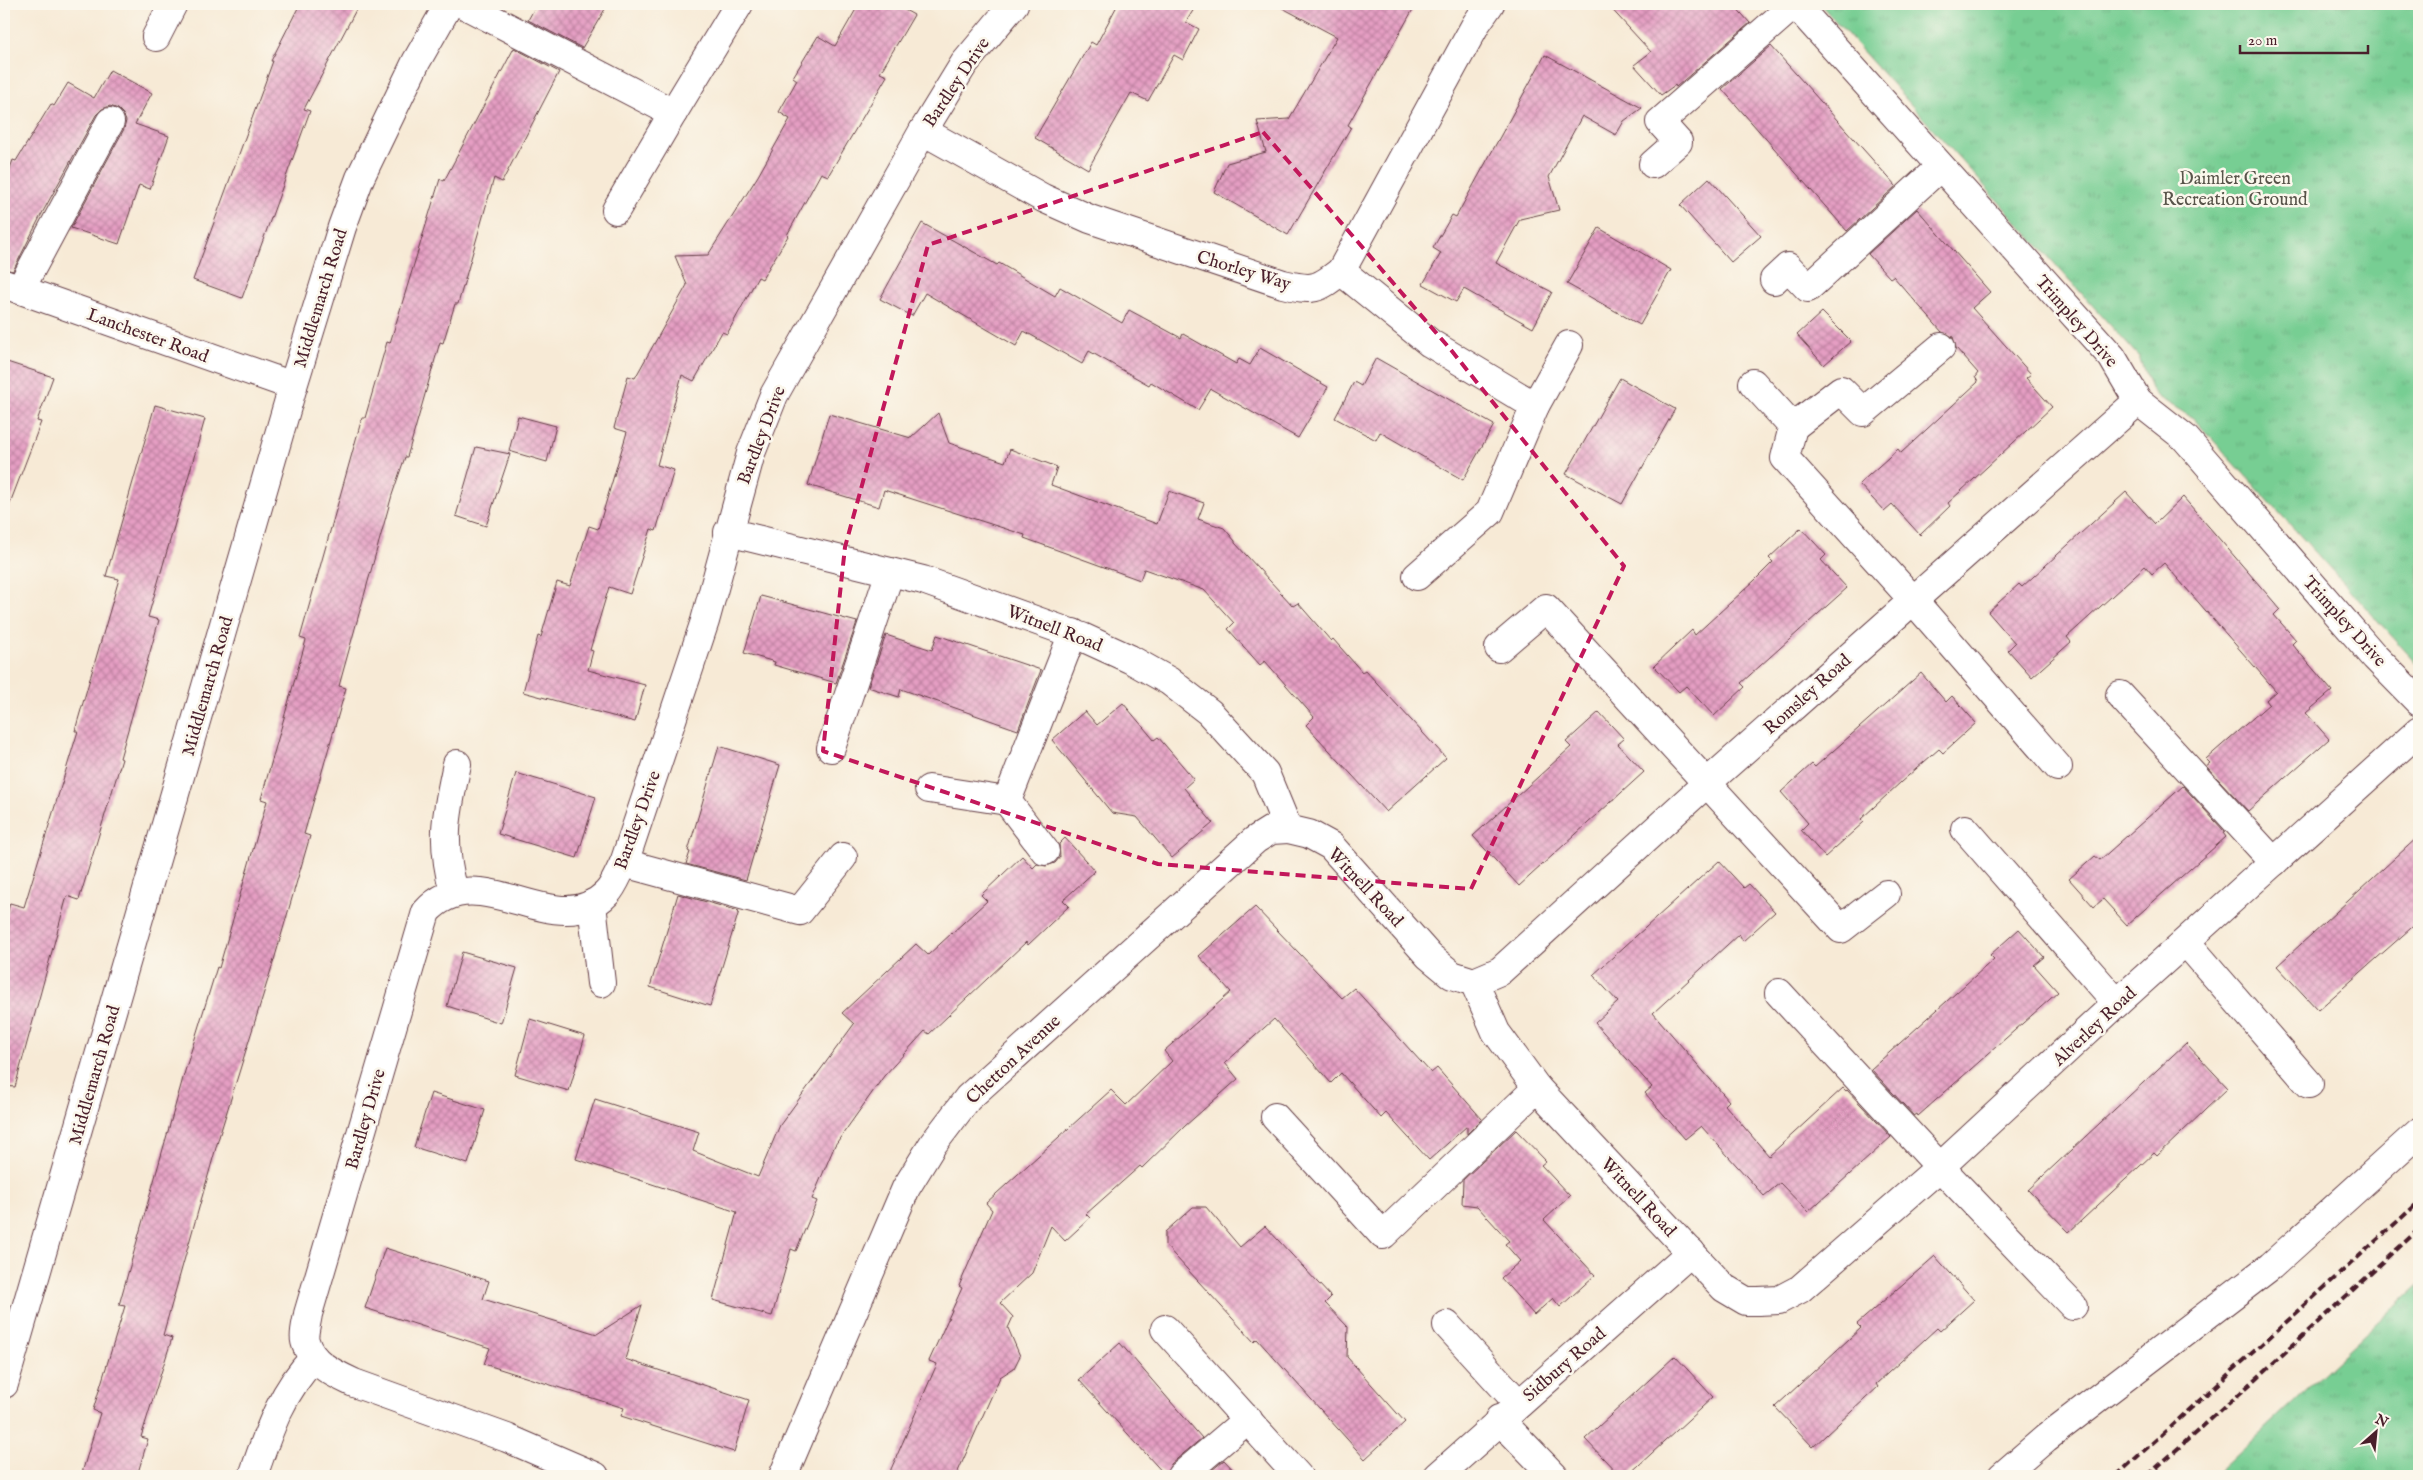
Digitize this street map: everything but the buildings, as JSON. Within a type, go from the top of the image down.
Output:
[{"type":"street","points":[[156,37],[173,4]]},
{"type":"street","name":"Middlemarch Road","points":[[4,1384],[293,386],[342,227],[360,178],[416,62],[449,4]]},
{"type":"street","points":[[463,4],[673,114]]},
{"type":"street","points":[[616,210],[739,4]]},
{"type":"street","name":"Bardley Drive","points":[[314,1358],[305,1340],[308,1314],[426,912],[436,901],[454,892],[480,890],[559,910],[577,910],[592,904],[608,892],[624,863],[705,621],[751,452],[774,395],[923,131],[964,64],[1014,4]]},
{"type":"street","name":"Chorley Way","points":[[923,131],[1043,198],[1090,219],[1283,284],[1308,290],[1325,284],[1342,271],[1476,24],[1490,4]]},
{"type":"street","points":[[1652,164],[1678,142],[1660,122],[1795,4]]},
{"type":"street","name":"Trimpley Drive","points":[[1795,4],[2112,357],[2138,401],[2185,438],[2375,657],[2419,702]]},
{"type":"street","points":[[12,287],[110,122]]},
{"type":"street","points":[[1774,280],[1788,267],[1808,288],[1940,167]]},
{"type":"street","points":[[1342,271],[1430,343],[1535,406]]},
{"type":"street","name":"Lanchester Road","points":[[12,287],[293,386]]},
{"type":"street","points":[[1416,576],[1490,512],[1535,406],[1569,345]]},
{"type":"street","points":[[1942,347],[1864,412],[1840,390],[1793,427],[1785,458],[1913,600],[2058,767]]},
{"type":"street","points":[[1753,383],[1793,427]]},
{"type":"street","name":"Romsley Road","points":[[1474,982],[1500,971],[1707,783],[2138,401]]},
{"type":"street","name":"Witnell Road","points":[[728,532],[923,580],[1072,633],[1130,659],[1169,681],[1209,712],[1265,773],[1288,829],[1309,834],[1331,846],[1429,956],[1452,975],[1474,982],[1496,1032],[1537,1088],[1724,1288],[1746,1300],[1758,1301]]},
{"type":"street","points":[[831,748],[890,572]]},
{"type":"street","points":[[1499,648],[1546,608],[1842,929],[1886,894]]},
{"type":"street","points":[[1007,801],[1072,633]]},
{"type":"street","points":[[2120,695],[2274,862]]},
{"type":"street","name":"Alverley Road","points":[[1758,1301],[1779,1300],[1800,1289],[1940,1167],[2419,731]]},
{"type":"street","points":[[454,892],[444,844],[445,820],[457,764]]},
{"type":"street","points":[[929,789],[1007,801],[1045,851]]},
{"type":"street","name":"Chetton Avenue","points":[[783,1476],[906,1188],[933,1144],[968,1098],[1255,840],[1270,830],[1288,829]]},
{"type":"street","points":[[1965,829],[2117,1004]]},
{"type":"street","points":[[624,863],[800,910],[843,857]]},
{"type":"street","points":[[592,904],[601,983]]},
{"type":"street","points":[[2186,942],[2309,1084]]},
{"type":"street","points":[[1779,993],[1940,1167],[2073,1306]]},
{"type":"street","points":[[1275,1117],[1383,1236],[1537,1088]]},
{"type":"street","points":[[2002,1476],[2046,1438],[2271,1266],[2419,1132]]},
{"type":"street","name":"Sidbury Road","points":[[1438,1476],[1691,1252]]},
{"type":"street","points":[[1447,1325],[1554,1476]]},
{"type":"street","points":[[1165,1329],[1298,1476]]},
{"type":"street","points":[[253,1476],[277,1410],[300,1373],[314,1358],[333,1373],[354,1383],[507,1438],[595,1476]]},
{"type":"street","points":[[1181,1476],[1248,1419]]},
{"type":"highlighted area","points":[[1263,132],[1451,350],[1624,566],[1471,889],[1158,864],[823,751],[845,547],[928,245]]},
{"type":"green space","name":"Daimler Green Recreation Ground","points":[[1820,4],[2419,4],[2419,666],[2193,418],[2158,397],[2151,389],[2139,357]]},
{"type":"green space","points":[[2419,1284],[2419,1476],[2214,1476]]},
{"type":"railway","points":[[2116,1476],[2419,1202]]},
{"type":"railway","points":[[2147,1476],[2419,1229]]}]
